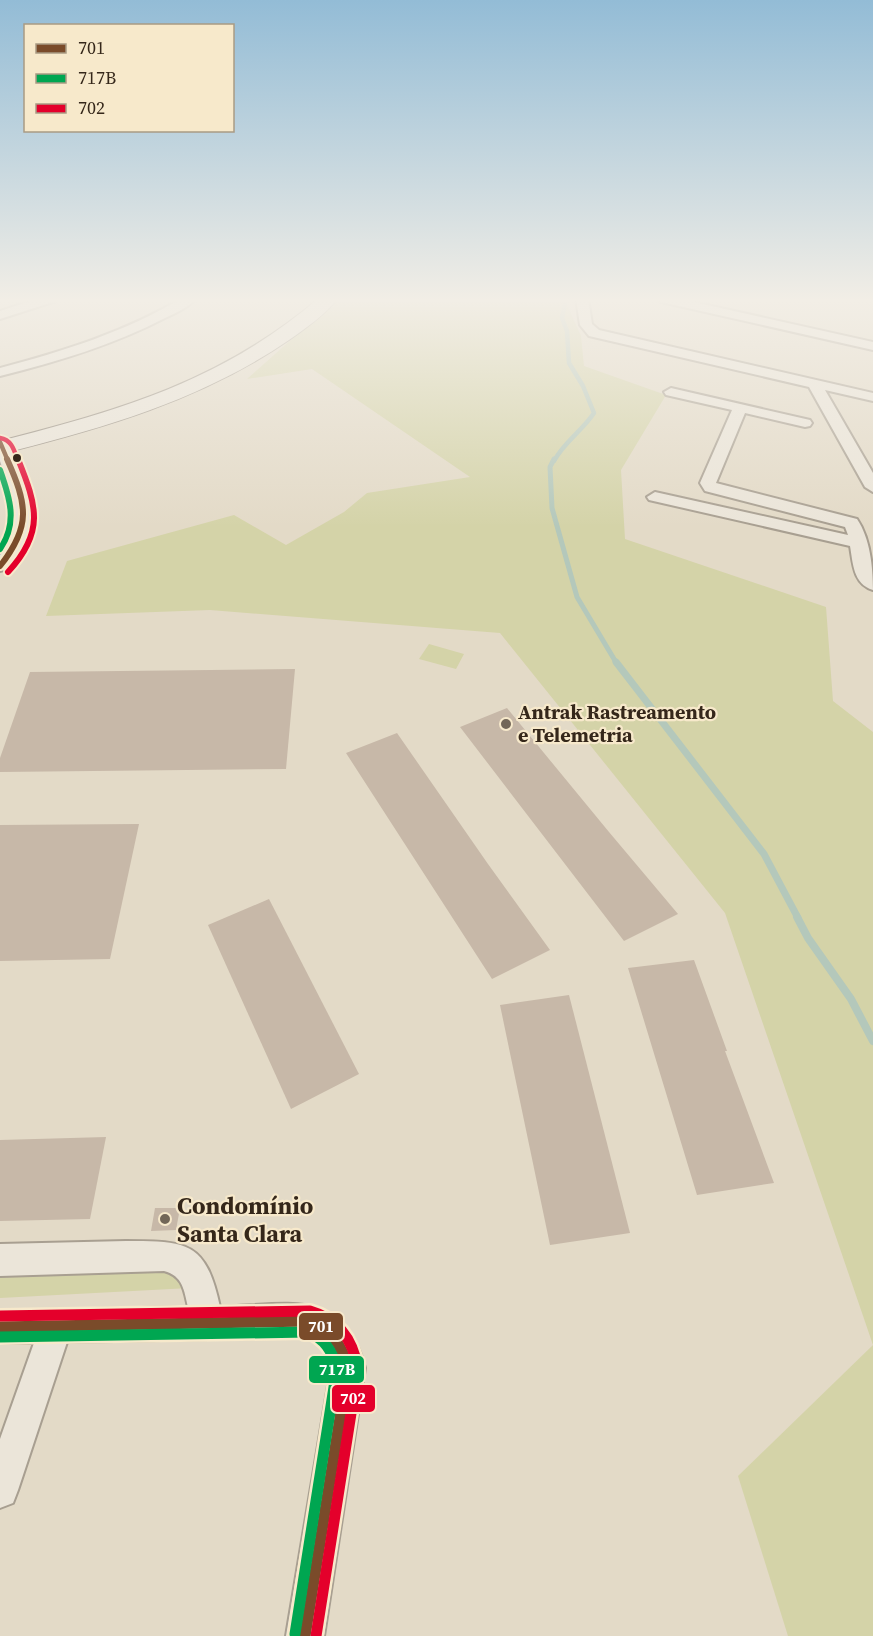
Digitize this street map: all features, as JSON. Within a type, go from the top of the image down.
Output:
[{"type":"street","points":[[1,444],[125,405],[199,374]]},
{"type":"street","points":[[1,444],[110,419],[207,381],[218,374]]},
{"type":"street","points":[[776,374],[873,397]]},
{"type":"street","points":[[814,383],[873,487]]},
{"type":"street","points":[[671,392],[804,423]]},
{"type":"street","points":[[740,408],[708,483],[711,488],[851,523],[855,529],[865,577],[873,584]]},
{"type":"street","points":[[0,566],[20,539],[24,520],[21,497],[1,444]]},
{"type":"street","points":[[655,497],[857,542]]},
{"type":"street","points":[[0,1260],[155,1256],[178,1259],[188,1265],[198,1279],[207,1323]]},
{"type":"street","points":[[0,1327],[309,1321],[322,1324],[333,1333],[344,1350],[348,1368],[305,1636]]},
{"type":"street","points":[[0,1490],[56,1326]]},
{"type":"green space","points":[[252,374],[277,374],[247,379]]},
{"type":"green space","points":[[320,374],[608,374],[666,395],[621,470],[625,539],[826,607],[833,701],[873,732],[873,1345],[725,913],[500,633],[210,610],[46,616],[67,561],[234,515],[286,545],[344,512],[367,493],[470,477]]},
{"type":"green space","points":[[429,644],[464,654],[456,669],[419,659]]},
{"type":"green space","points":[[167,1264],[190,1288],[0,1298],[0,1273]]},
{"type":"green space","points":[[873,1345],[873,1636],[788,1636],[738,1476]]},
{"type":"building","points":[[295,669],[286,769],[0,772],[0,758],[30,672]]},
{"type":"building","points":[[507,708],[678,914],[624,941],[460,727]]},
{"type":"building","points":[[397,733],[550,950],[492,979],[346,753]]},
{"type":"building","points":[[139,824],[110,959],[0,961],[0,825]]},
{"type":"building","points":[[269,899],[359,1074],[291,1109],[208,925]]},
{"type":"building","points":[[694,960],[774,1183],[697,1195],[628,968]]},
{"type":"building","points":[[569,995],[630,1233],[550,1245],[500,1005]]},
{"type":"building","points":[[106,1137],[90,1219],[0,1221],[0,1140]]},
{"type":"building","name":"Condomínio Santa Clara","points":[[155,1208],[180,1208],[176,1230],[151,1231]]},
{"type":"waterway","points":[[554,461],[594,413],[576,374]]},
{"type":"waterway","points":[[554,459],[550,467],[552,508],[577,597],[617,664]]},
{"type":"waterway","points":[[616,662],[764,854],[798,918]]},
{"type":"waterway","points":[[797,917],[808,938],[851,999],[873,1041]]},
{"type":"transit line","name":"702","points":[[0,438],[7,439],[11,443],[26,479],[34,517],[28,546],[8,572]]},
{"type":"transit line","name":"701","points":[[0,442],[18,489],[23,515],[19,539],[0,566]]},
{"type":"transit line","name":"717B","points":[[0,470],[11,511],[10,530],[0,549]]},
{"type":"transit line","name":"702","points":[[0,1316],[310,1311],[329,1318],[344,1331],[353,1349],[358,1369],[316,1636]]},
{"type":"transit line","name":"701","points":[[0,1327],[310,1321],[331,1333],[343,1352],[348,1368],[305,1636]]},
{"type":"transit line","name":"717B","points":[[0,1337],[308,1332],[324,1342],[331,1351],[337,1368],[295,1634]]},
{"type":"place","name":"Antrak Rastreamento e Telemetria","points":[[506,724]]},
{"type":"place","name":"Condomínio Santa Clara","points":[[165,1219]]}]
